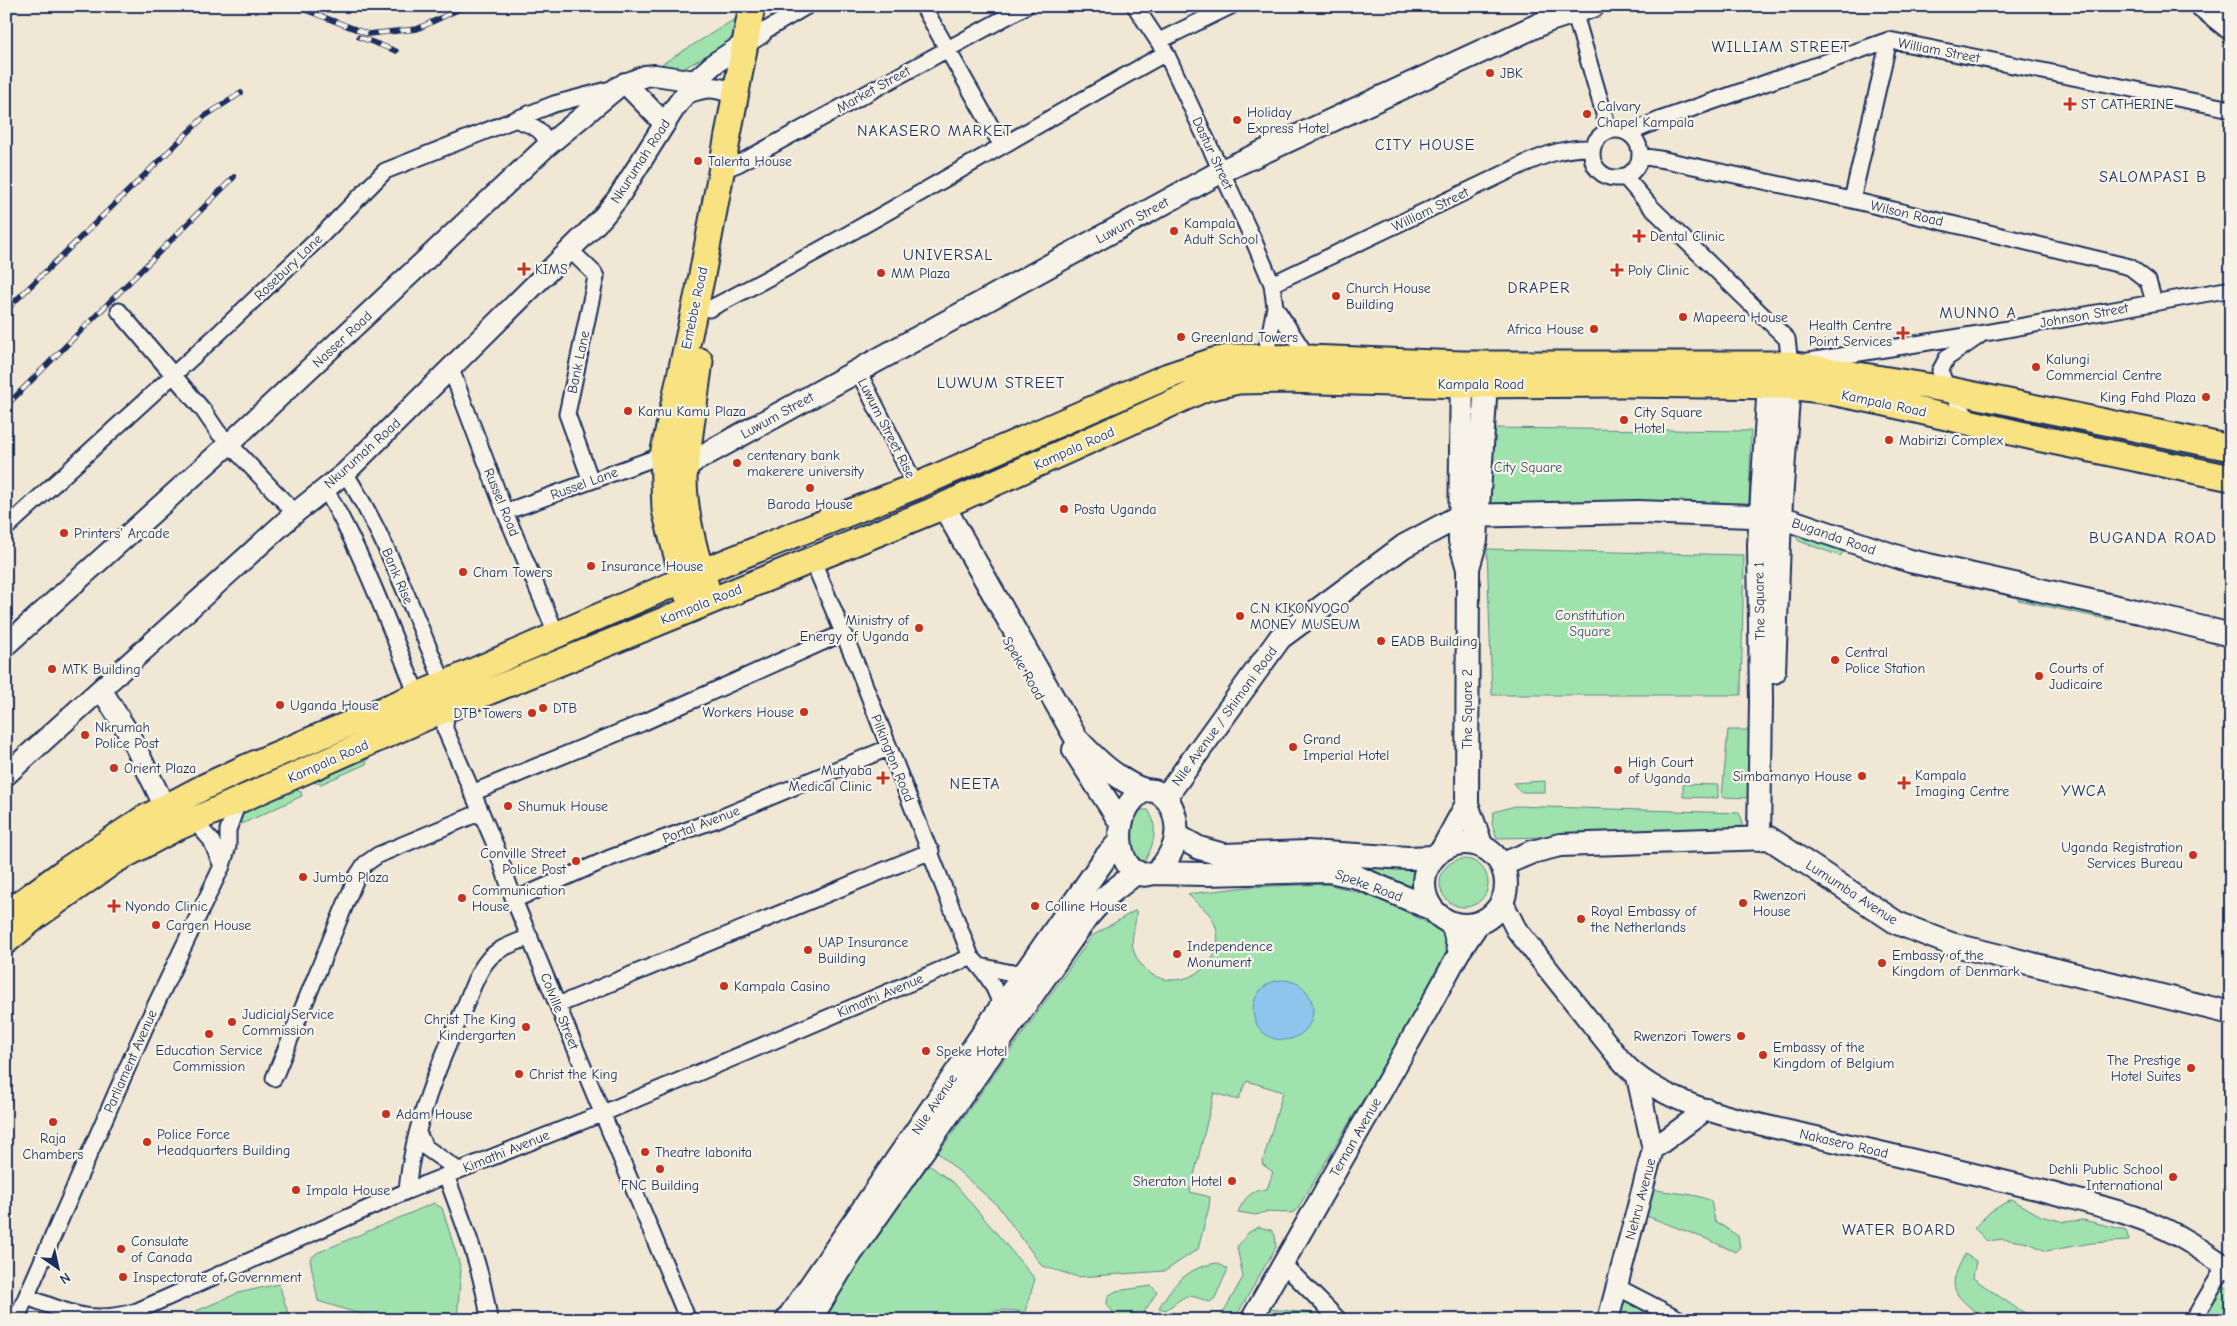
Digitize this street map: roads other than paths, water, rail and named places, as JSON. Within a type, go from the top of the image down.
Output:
[{"type":"main road","name":"Entebbe Road","points":[[692,576],[684,476],[695,384],[710,309],[729,168],[752,38],[752,6]]},
{"type":"main road","name":"Entebbe Road","points":[[701,604],[692,576],[665,510],[663,455],[702,275],[729,168],[734,95],[752,38],[767,6]]},
{"type":"main road","points":[[2202,6],[2231,29]]},
{"type":"main road","name":"Luwum Street","points":[[686,465],[1222,171],[1547,21],[1580,8]]},
{"type":"main road","name":"Kampala Road","points":[[434,712],[444,684],[556,634],[692,576],[916,486],[1195,366],[1233,357],[1264,369],[1474,375],[1779,375],[1950,390],[2231,448]]},
{"type":"main road","name":"Kampala Road","points":[[6,941],[35,917],[114,860],[154,839],[434,712],[937,508],[1206,388],[1238,381],[1264,369]]},
{"type":"main road","name":"The Square 2","points":[[1474,375],[1468,516],[1460,541],[1468,569],[1467,804],[1482,847]]},
{"type":"main road","name":"Kampala Road","points":[[1779,375],[1821,390],[2231,478]]},
{"type":"main road","name":"The Square 1","points":[[1764,838],[1771,724],[1771,516],[1779,375]]},
{"type":"main road","name":"Speke Road","points":[[937,508],[1076,738],[1087,751],[1116,775],[1156,794]]},
{"type":"main road","name":"Speke Road","points":[[937,508],[1039,694],[1120,833]]},
{"type":"main road","name":"Buganda Road","points":[[1431,531],[1468,516],[1638,512],[1771,516],[1910,561],[2140,612],[2231,635]]},
{"type":"main road","name":"Nile Avenue / Shimoni Road","points":[[1156,794],[1280,638],[1404,546],[1431,531]]},
{"type":"main road","name":"Kampala Road","points":[[6,914],[114,837],[165,807],[275,754],[434,712]]},
{"type":"main road","points":[[1156,794],[1174,816],[1176,835],[1169,856],[1146,873],[1125,859],[1120,833],[1124,813],[1133,799],[1156,794]]},
{"type":"main road","points":[[1438,854],[1462,843],[1482,847],[1490,851],[1501,865],[1506,885],[1490,913],[1466,925],[1451,922],[1432,909],[1425,894],[1424,878],[1467,804]]},
{"type":"main road","name":"Nile Avenue","points":[[787,1320],[1001,1007],[1106,858],[1120,833]]},
{"type":"main road","name":"Speke Road","points":[[1176,835],[1199,848],[1224,855],[1307,852],[1408,858],[1438,854]]},
{"type":"main road","points":[[1501,865],[1532,852],[1560,845],[1764,838]]},
{"type":"main road","name":"Lumumba Avenue","points":[[1764,838],[1897,923],[1944,941],[2231,1013]]},
{"type":"main road","name":"Speke Road","points":[[1146,873],[1205,874],[1329,870],[1357,878],[1432,909]]},
{"type":"main road","name":"Nile Avenue","points":[[810,1320],[843,1265],[1088,917],[1104,898],[1146,873]]},
{"type":"street","points":[[752,38],[807,6]]},
{"type":"street","points":[[923,6],[1002,146]]},
{"type":"street","name":"Market Street","points":[[729,168],[1026,6]]},
{"type":"street","name":"Dastur Street","points":[[1135,6],[1163,47],[1222,171],[1272,284],[1275,307],[1264,369]]},
{"type":"street","points":[[710,309],[775,275],[1002,146],[1231,6]]},
{"type":"street","points":[[1580,8],[1609,131]]},
{"type":"street","name":"Nkurumah Road","points":[[8,768],[101,689],[295,513],[345,473],[570,250],[618,198],[664,123],[688,91],[716,63],[752,38]]},
{"type":"street","points":[[1852,200],[1889,40]]},
{"type":"street","name":"William Street","points":[[1628,133],[1662,119],[1889,40],[2231,108]]},
{"type":"street","name":"Nasser Road","points":[[6,645],[230,443],[547,146],[621,85],[645,76],[673,76],[688,91]]},
{"type":"street","points":[[621,85],[664,123]]},
{"type":"street","name":"Rosebury Lane","points":[[6,528],[174,375],[321,236],[385,171],[563,101],[621,85]]},
{"type":"street","points":[[688,91],[714,87],[723,88],[734,95]]},
{"type":"street","points":[[517,120],[542,132],[547,146]]},
{"type":"street","points":[[1616,130],[1628,133],[1638,143],[1640,156],[1635,168],[1624,176],[1609,177],[1597,169],[1593,162],[1592,148],[1599,137],[1609,131],[1616,130]]},
{"type":"street","name":"William Street","points":[[1272,284],[1524,164],[1553,152],[1578,147],[1592,148]]},
{"type":"street","name":"Wilson Road","points":[[1640,156],[1852,200],[2130,267],[2148,281],[2154,302]]},
{"type":"street","points":[[1624,176],[1650,207],[1787,340],[1779,375]]},
{"type":"street","name":"Bank Lane","points":[[570,250],[596,277],[567,414],[591,481]]},
{"type":"street","name":"Johnson Street","points":[[1779,375],[1985,333],[2231,289]]},
{"type":"street","name":"Dastur Street","points":[[1275,307],[1310,369]]},
{"type":"street","points":[[119,311],[203,410],[218,432],[295,513]]},
{"type":"street","points":[[1970,422],[1940,371],[1943,362],[1951,354],[1985,333]]},
{"type":"street","name":"Russel Road","points":[[450,369],[505,512],[556,634]]},
{"type":"street","name":"Luwum Street Rise","points":[[858,371],[916,486]]},
{"type":"street","name":"Russel Lane","points":[[505,512],[663,455]]},
{"type":"street","name":"Bank Rise","points":[[345,473],[372,517],[444,684]]},
{"type":"street","name":"Bank Rise","points":[[324,488],[350,535],[434,712]]},
{"type":"street","name":"Pilkington Road","points":[[812,559],[976,962]]},
{"type":"street","points":[[369,577],[394,567]]},
{"type":"street","points":[[472,793],[642,723],[843,633]]},
{"type":"street","points":[[101,689],[133,741],[165,807]]},
{"type":"street","name":"Colville Street","points":[[434,712],[496,847],[514,900],[601,1114],[688,1320]]},
{"type":"street","name":"Portal Avenue","points":[[514,900],[610,858],[715,820],[888,748]]},
{"type":"street","name":"Parliament Avenue","points":[[16,1320],[143,1031],[222,866],[228,846],[228,830],[238,802]]},
{"type":"street","points":[[274,1078],[346,901],[365,864],[378,855],[481,812]]},
{"type":"street","points":[[194,821],[211,840],[222,866]]},
{"type":"street","points":[[558,1005],[931,851]]},
{"type":"street","name":"Nakasero Road","points":[[1490,913],[1516,929],[1619,1058],[1637,1077],[1664,1093],[1707,1109],[1761,1124],[2004,1181],[2130,1216],[2167,1230],[2228,1268]]},
{"type":"street","name":"Ternan Avenue","points":[[1251,1320],[1458,953],[1490,913]]},
{"type":"street","points":[[1451,922],[1458,953]]},
{"type":"street","points":[[408,1191],[412,1150],[424,1105],[450,1039],[482,967],[501,949],[530,938]]},
{"type":"street","points":[[976,962],[1011,973],[1027,970]]},
{"type":"street","points":[[976,962],[998,996],[1001,1007]]},
{"type":"street","name":"Kimathi Avenue","points":[[27,1297],[83,1317],[99,1319],[123,1315],[148,1307],[408,1191],[976,962]]},
{"type":"street","name":"Nehru Avenue","points":[[1608,1320],[1653,1149],[1637,1077]]},
{"type":"street","points":[[1653,1149],[1707,1109]]},
{"type":"street","points":[[418,1133],[424,1145],[452,1173],[487,1301],[488,1320]]},
{"type":"street","points":[[1284,1264],[1339,1320]]},
{"type":"street","points":[[2193,1320],[2228,1268]]},
{"type":"street","points":[[1617,1287],[1681,1320]]},
{"type":"water","points":[[1283,980],[1299,985],[1304,989],[1308,994],[1313,1010],[1308,1026],[1304,1031],[1299,1035],[1283,1040],[1267,1035],[1262,1031],[1258,1026],[1253,1010],[1258,994],[1262,989],[1267,985]]},
{"type":"railway","points":[[6,14],[15,6]]},
{"type":"railway","points":[[295,6],[368,34],[417,29],[466,6]]},
{"type":"railway","points":[[359,37],[396,51]]},
{"type":"railway","points":[[6,310],[205,116],[241,93]]},
{"type":"railway","points":[[6,406],[234,177]]},
{"type":"place","name":"JBK","points":[[1490,73]]},
{"type":"place","name":"ST CATHERINE","points":[[2070,104]]},
{"type":"place","name":"Calvary Chapel Kampala","points":[[1587,114]]},
{"type":"place","name":"Holiday Express Hotel","points":[[1237,120]]},
{"type":"place","name":"Talenta House","points":[[698,161]]},
{"type":"place","name":"Kampala Adult School","points":[[1174,231]]},
{"type":"place","name":"Dental Clinic","points":[[1639,236]]},
{"type":"place","name":"KIMS","points":[[524,269]]},
{"type":"place","name":"Poly Clinic","points":[[1617,270]]},
{"type":"place","name":"MM Plaza","points":[[881,273]]},
{"type":"place","name":"Church House Building","points":[[1336,296]]},
{"type":"place","name":"Mapeera House","points":[[1683,317]]},
{"type":"place","name":"Africa House","points":[[1594,329]]},
{"type":"place","name":"Health Centre Point Services","points":[[1903,333]]},
{"type":"place","name":"Greenland Towers","points":[[1181,337]]},
{"type":"place","name":"Kalungi Commercial Centre","points":[[2036,367]]},
{"type":"place","name":"King Fahd Plaza","points":[[2206,397]]},
{"type":"place","name":"Kamu Kamu Plaza","points":[[628,411]]},
{"type":"place","name":"City Square Hotel","points":[[1624,420]]},
{"type":"place","name":"Mabirizi Complex","points":[[1889,440]]},
{"type":"place","name":"centenary bank makerere university","points":[[737,463]]},
{"type":"place","name":"Baroda House","points":[[810,488]]},
{"type":"place","name":"Posta Uganda","points":[[1064,509]]},
{"type":"place","name":"Printers' Arcade","points":[[64,533]]},
{"type":"place","name":"Insurance House","points":[[591,566]]},
{"type":"place","name":"Cham Towers","points":[[463,572]]},
{"type":"place","name":"C.N KIKONYOGO MONEY MUSEUM","points":[[1240,616]]},
{"type":"place","name":"Ministry of Energy of Uganda","points":[[919,628]]},
{"type":"place","name":"EADB Building","points":[[1381,641]]},
{"type":"place","name":"Central Police Station","points":[[1835,660]]},
{"type":"place","name":"MTK Building","points":[[52,669]]},
{"type":"place","name":"Courts of Judicaire","points":[[2039,676]]},
{"type":"place","name":"Uganda House","points":[[280,705]]},
{"type":"place","name":"DTB","points":[[543,708]]},
{"type":"place","name":"Workers House","points":[[804,712]]},
{"type":"place","name":"DTB Towers","points":[[532,713]]},
{"type":"place","name":"Nkrumah Police Post","points":[[85,735]]},
{"type":"place","name":"Grand Imperial Hotel","points":[[1293,747]]},
{"type":"place","name":"Orient Plaza","points":[[114,768]]},
{"type":"place","name":"High Court of Uganda","points":[[1618,770]]},
{"type":"place","name":"Simbamanyo House","points":[[1862,776]]},
{"type":"place","name":"Mutyaba Medical Clinic","points":[[883,778]]},
{"type":"place","name":"Kampala Imaging Centre","points":[[1904,783]]},
{"type":"place","name":"Shumuk House","points":[[508,806]]},
{"type":"place","name":"Uganda Registration Services Bureau","points":[[2193,855]]},
{"type":"place","name":"Conville Street Police Post","points":[[576,861]]},
{"type":"place","name":"Jumbo Plaza","points":[[303,877]]},
{"type":"place","name":"Communication House","points":[[462,898]]},
{"type":"place","name":"Rwenzori House","points":[[1743,903]]},
{"type":"place","name":"Nyondo Clinic","points":[[114,906]]},
{"type":"place","name":"Colline House","points":[[1035,906]]},
{"type":"place","name":"Royal Embassy of the Netherlands","points":[[1581,919]]},
{"type":"place","name":"Cargen House","points":[[156,925]]},
{"type":"place","name":"UAP Insurance Building","points":[[808,950]]},
{"type":"place","name":"Independence Monument","points":[[1177,954]]},
{"type":"place","name":"Embassy of the Kingdom of Denmark","points":[[1882,963]]},
{"type":"place","name":"Kampala Casino","points":[[724,986]]},
{"type":"place","name":"Judicial Service Commission","points":[[232,1022]]},
{"type":"place","name":"Christ The King Kindergarten","points":[[526,1027]]},
{"type":"place","name":"Education Service Commission","points":[[209,1034]]},
{"type":"place","name":"Rwenzori Towers","points":[[1741,1036]]},
{"type":"place","name":"Speke Hotel","points":[[926,1051]]},
{"type":"place","name":"Embassy of the Kingdom of Belgium","points":[[1763,1055]]},
{"type":"place","name":"The Prestige Hotel Suites","points":[[2191,1068]]},
{"type":"place","name":"Christ the King","points":[[519,1074]]},
{"type":"place","name":"Adam House","points":[[386,1114]]},
{"type":"place","name":"Raja Chambers","points":[[53,1122]]},
{"type":"place","name":"Police Force Headquarters Building","points":[[147,1142]]},
{"type":"place","name":"Theatre labonita","points":[[645,1152]]},
{"type":"place","name":"FNC Building","points":[[660,1169]]},
{"type":"place","name":"Dehli Public School International","points":[[2173,1177]]},
{"type":"place","name":"Sheraton Hotel","points":[[1232,1181]]},
{"type":"place","name":"Impala House","points":[[296,1190]]},
{"type":"place","name":"Consulate of Canada","points":[[121,1249]]},
{"type":"place","name":"Inspectorate of Government","points":[[123,1277]]},
{"type":"district","name":"WILLIAM STREET","points":[[1781,46]]},
{"type":"district","name":"NAKASERO MARKET","points":[[935,130]]},
{"type":"district","name":"CITY HOUSE","points":[[1425,144]]},
{"type":"district","name":"SALOMPASI B","points":[[2153,176]]},
{"type":"district","name":"UNIVERSAL","points":[[948,254]]},
{"type":"district","name":"DRAPER","points":[[1539,287]]},
{"type":"district","name":"MUNNO A","points":[[1978,312]]},
{"type":"district","name":"LUWUM STREET","points":[[1001,382]]},
{"type":"district","name":"BUGANDA ROAD","points":[[2153,537]]},
{"type":"district","name":"NEETA","points":[[975,783]]},
{"type":"district","name":"YWCA","points":[[2084,790]]},
{"type":"district","name":"WATER BOARD","points":[[1899,1229]]},
{"type":"park label","name":"City Square","points":[[1528,467]]},
{"type":"park label","name":"Constitution Square","points":[[1590,624]]}]
